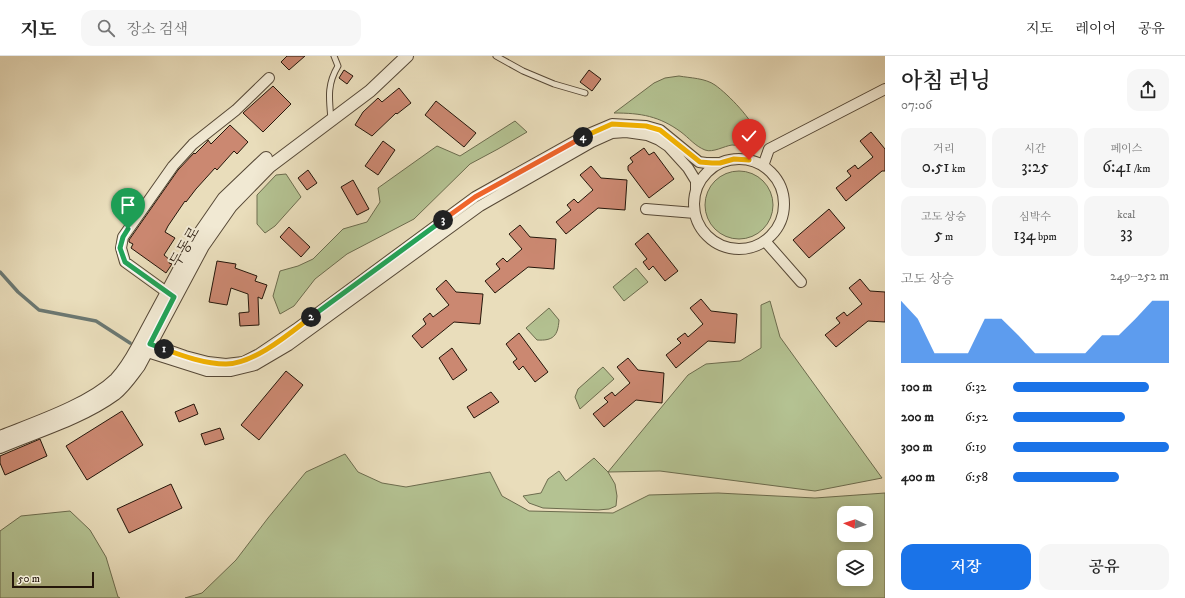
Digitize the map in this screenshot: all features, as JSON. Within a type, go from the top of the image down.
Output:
[{"type":"street","name":"두동로","points":[[331,115],[398,56]]},
{"type":"street","name":"두동로","points":[[0,437],[63,411],[104,388],[122,372],[144,346],[171,295],[195,240],[224,198],[265,159],[370,90],[407,56]]},
{"type":"street","points":[[171,295],[125,262],[120,248],[123,237],[151,195],[178,160],[193,144],[236,110],[269,78]]},
{"type":"street","points":[[763,166],[769,149],[885,89]]},
{"type":"street","points":[[612,124],[646,126],[660,130],[700,162],[720,163],[734,159],[749,160],[763,166],[774,176],[781,188],[783,203],[782,217],[775,230],[765,241],[751,247],[737,249],[722,246],[709,238],[700,227],[695,213],[694,201],[696,181],[688,168],[668,146],[647,135],[626,132],[612,133],[592,142],[480,206],[293,342],[255,365],[231,372],[207,371],[144,346],[208,362],[226,364],[243,362],[259,354],[290,333],[475,197],[586,135],[612,124]]},
{"type":"street","points":[[696,190],[706,174],[720,163]]},
{"type":"street","points":[[646,209],[695,213]]},
{"type":"street","points":[[765,241],[801,282]]},
{"type":"street","name":"두동로","points":[[0,447],[80,414],[116,393],[139,366],[144,346]]},
{"type":"lane","points":[[331,115],[328,96],[332,76],[338,66],[334,56]]},
{"type":"lane","points":[[496,56],[523,71],[554,84],[584,93]]},
{"type":"green space","points":[[679,76],[707,81],[715,85],[727,95],[746,115],[755,130],[758,136],[758,144],[756,148],[732,145],[708,151],[698,146],[681,132],[665,122],[649,116],[614,113],[654,83],[665,78]]},
{"type":"green space","points":[[515,121],[527,132],[470,164],[414,219],[347,254],[315,279],[294,306],[280,314],[273,296],[280,271],[298,266],[313,259],[343,229],[367,222],[380,202],[378,188],[437,146],[460,156]]},
{"type":"green space","points":[[732,171],[746,171],[758,176],[768,186],[773,198],[773,212],[768,224],[758,234],[746,239],[732,239],[720,234],[710,224],[705,212],[705,198],[710,186],[720,176]]},
{"type":"green space","points":[[286,174],[301,197],[275,226],[265,233],[257,224],[257,195],[276,175]]},
{"type":"green space","points":[[636,268],[648,282],[624,301],[613,287]]},
{"type":"green space","points":[[770,301],[780,337],[882,478],[815,491],[660,471],[608,472],[688,375],[706,364],[740,361],[761,348],[761,305]]},
{"type":"green space","points":[[549,308],[559,320],[556,334],[547,340],[537,340],[526,328]]},
{"type":"green space","points":[[603,367],[614,379],[580,409],[575,397],[578,389]]},
{"type":"green space","points":[[345,454],[358,472],[382,483],[406,487],[490,472],[502,496],[529,511],[613,513],[649,495],[718,493],[815,498],[885,493],[885,598],[185,598],[202,593],[236,560],[306,472]]},
{"type":"green space","points":[[594,458],[608,472],[615,484],[617,496],[616,506],[609,509],[543,508],[529,503],[523,496],[541,493],[548,479],[559,471],[566,481]]},
{"type":"green space","points":[[70,511],[90,530],[106,557],[118,597],[120,598],[0,598],[0,531],[21,516]]},
{"type":"building","points":[[287,56],[305,56],[289,70],[281,62]]},
{"type":"building","points":[[344,70],[353,76],[347,84],[339,78]]},
{"type":"building","points":[[589,70],[601,79],[592,91],[580,82]]},
{"type":"building","points":[[273,86],[291,104],[263,132],[243,113]]},
{"type":"building","points":[[399,88],[411,103],[397,114],[396,113],[372,136],[355,125],[363,112],[378,98],[382,102]]},
{"type":"building","points":[[436,101],[476,133],[464,147],[425,115]]},
{"type":"building","points":[[230,125],[248,142],[237,154],[234,151],[217,170],[215,168],[186,202],[185,201],[168,226],[165,232],[175,238],[164,255],[170,260],[169,263],[172,264],[166,273],[131,248],[133,244],[129,242],[129,240],[178,170],[208,140],[211,144]]},
{"type":"building","points":[[871,132],[885,149],[885,171],[882,171],[846,201],[836,188],[851,176],[847,171],[855,165],[858,169],[873,157],[860,141]]},
{"type":"building","points":[[383,141],[395,150],[378,175],[365,166]]},
{"type":"building","points":[[644,148],[649,155],[654,152],[674,179],[649,198],[628,170],[628,166],[633,162],[630,158]]},
{"type":"building","points":[[591,166],[601,178],[627,180],[625,210],[598,208],[566,234],[556,222],[571,210],[567,205],[574,199],[578,203],[593,190],[580,175]]},
{"type":"building","points":[[308,170],[317,183],[307,190],[298,178]]},
{"type":"building","points":[[353,180],[369,209],[357,215],[341,187]]},
{"type":"building","points":[[829,209],[845,228],[809,258],[793,240]]},
{"type":"building","points":[[520,225],[530,237],[556,239],[554,269],[528,267],[495,293],[485,281],[500,269],[496,264],[503,258],[507,262],[522,249],[509,234]]},
{"type":"building","points":[[289,227],[310,247],[301,257],[280,237]]},
{"type":"building","points":[[648,233],[678,271],[665,281],[653,266],[649,270],[643,262],[647,259],[635,244]]},
{"type":"building","points":[[217,261],[236,264],[235,268],[257,276],[255,281],[267,285],[262,299],[258,297],[259,325],[240,326],[239,313],[249,312],[248,294],[231,288],[227,305],[209,302]]},
{"type":"building","points":[[860,279],[870,291],[885,292],[885,322],[868,321],[836,347],[825,335],[840,323],[836,318],[844,312],[847,316],[862,304],[849,288]]},
{"type":"building","points":[[446,280],[456,292],[483,294],[480,324],[454,322],[422,348],[412,336],[426,324],[423,319],[430,313],[433,317],[449,305],[436,289]]},
{"type":"building","points":[[701,299],[711,311],[737,314],[735,343],[708,341],[676,368],[666,355],[681,343],[677,339],[685,333],[688,337],[703,324],[690,308]]},
{"type":"building","points":[[519,333],[548,372],[535,382],[523,366],[519,370],[513,362],[517,359],[506,344]]},
{"type":"building","points":[[452,348],[467,370],[453,380],[439,358]]},
{"type":"building","points":[[628,358],[638,370],[664,373],[662,403],[636,400],[604,427],[593,414],[608,402],[604,398],[612,392],[615,396],[630,383],[617,367]]},
{"type":"building","points":[[286,371],[303,385],[259,440],[241,425]]},
{"type":"building","points":[[491,392],[499,402],[474,418],[467,407]]},
{"type":"building","points":[[194,404],[198,414],[179,422],[175,412]]},
{"type":"building","points":[[122,411],[143,445],[87,480],[66,446]]},
{"type":"building","points":[[220,428],[224,439],[205,445],[201,434]]},
{"type":"building","points":[[40,439],[47,456],[5,475],[0,463],[0,456]]},
{"type":"building","points":[[171,484],[182,508],[129,533],[117,509]]},
{"type":"waterway","points":[[0,272],[18,292],[39,310],[96,321],[130,343]]},
{"type":"route","points":[[128,229],[123,237],[120,248],[125,262],[174,297],[150,344],[185,356],[208,362],[226,364],[243,362],[259,354],[290,333],[475,197],[586,135],[612,124],[630,124],[660,130],[700,162],[720,163],[734,159],[749,160]]}]
